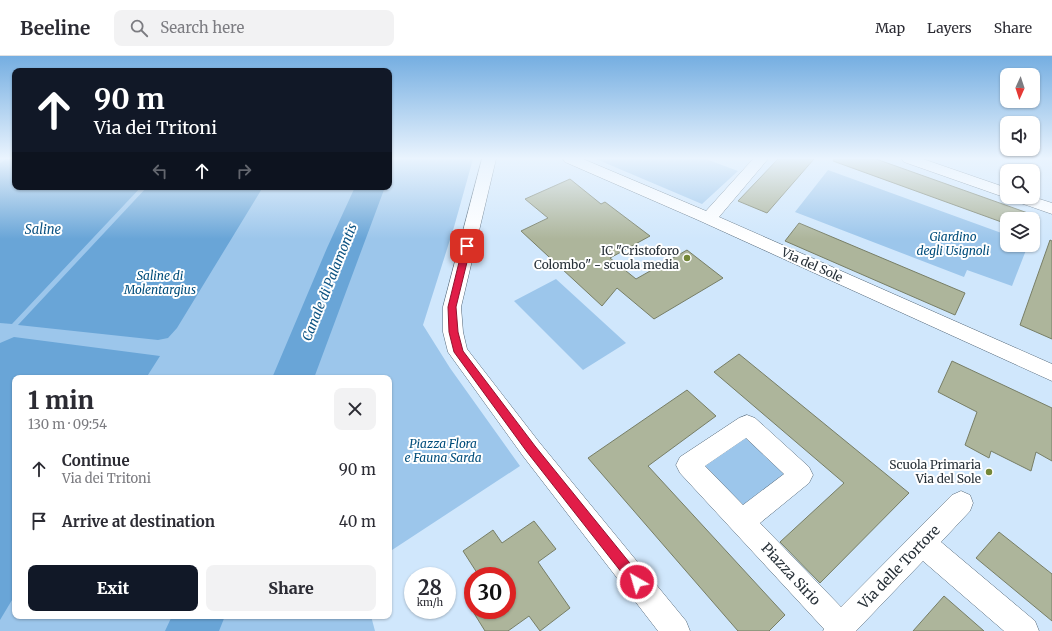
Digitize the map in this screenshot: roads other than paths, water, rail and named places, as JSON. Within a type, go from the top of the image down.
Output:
[{"type":"street","points":[[482,186],[452,307],[453,332],[458,352],[531,449],[676,631]]},
{"type":"street","name":"Via del Sole","points":[[633,186],[709,218],[1052,373]]},
{"type":"street","points":[[709,218],[737,186]]},
{"type":"street","points":[[986,186],[1000,191]]},
{"type":"street","points":[[1038,204],[1052,209]]},
{"type":"street","name":"Via delle Tortore","points":[[839,629],[961,503]]},
{"type":"street","name":"Piazza Sirio","points":[[741,522],[839,629]]},
{"type":"street","points":[[922,543],[1024,631]]},
{"type":"water","name":"Saline","points":[[0,186],[12,186],[12,190],[138,190],[12,324],[0,323]]},
{"type":"water","name":"Saline","points":[[144,190],[261,190],[177,328],[168,338],[158,340],[18,325]]},
{"type":"water","name":"Canale di Palamontis","points":[[354,190],[384,190],[315,375],[273,375],[327,248]]},
{"type":"water","points":[[14,337],[160,356],[148,375],[12,375],[12,600],[0,620],[0,343]]},
{"type":"water","points":[[171,619],[224,619],[219,631],[165,631]]},
{"type":"place","name":"IC \"Cristoforo Colombo\" - scuola media","points":[[687,258]]},
{"type":"place","name":"Scuola Primaria Via del Sole","points":[[989,472]]},
{"type":"park label","name":"Giardino degli Usignoli","points":[[953,244]]},
{"type":"park label","name":"Saline di Molentargius","points":[[160,283]]},
{"type":"park label","name":"Piazza Flora e Fauna Sarda","points":[[443,451]]}]
